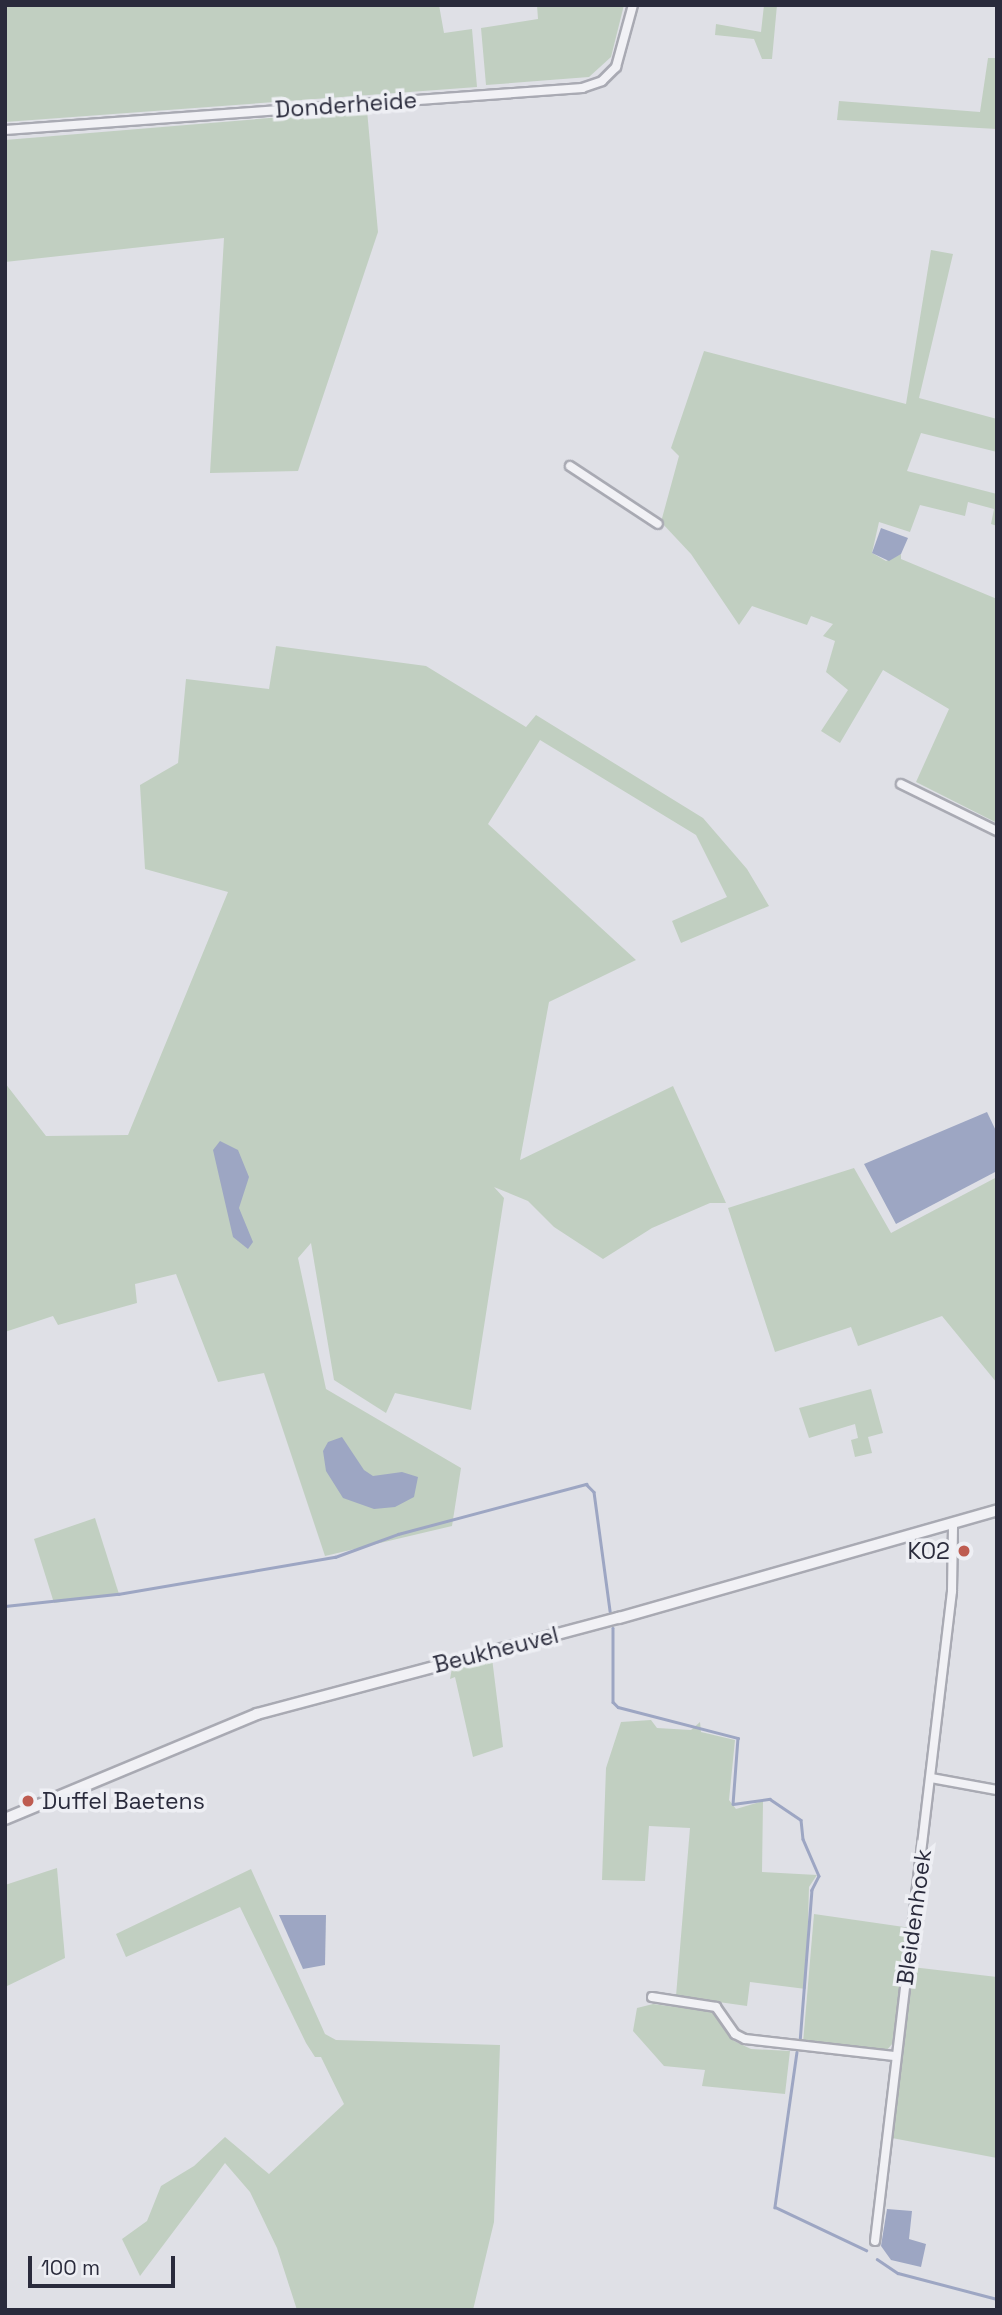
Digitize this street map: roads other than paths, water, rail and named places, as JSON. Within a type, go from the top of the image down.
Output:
[{"type":"street","name":"Donderheide","points":[[5,130],[583,88],[602,81],[616,67],[632,5]]},
{"type":"street","points":[[570,466],[658,524]]},
{"type":"street","points":[[901,783],[997,831]]},
{"type":"street","name":"Beukheuvel","points":[[5,1819],[257,1714],[997,1510]]},
{"type":"street","name":"Bleidenhoek","points":[[875,2241],[894,2056],[931,1778],[952,1591],[953,1524]]},
{"type":"street","points":[[931,1778],[997,1790]]},
{"type":"street","points":[[652,1997],[716,2007],[735,2034],[745,2039],[894,2056]]},
{"type":"water","points":[[881,528],[908,538],[901,554],[889,561],[872,553]]},
{"type":"water","points":[[987,1112],[997,1133],[997,1171],[896,1224],[864,1164]]},
{"type":"water","points":[[220,1141],[238,1150],[249,1177],[239,1208],[253,1242],[248,1249],[233,1237],[213,1150]]},
{"type":"water","points":[[342,1437],[364,1470],[373,1476],[402,1472],[418,1477],[414,1497],[395,1507],[374,1509],[343,1498],[326,1471],[323,1451],[328,1442]]},
{"type":"water","points":[[279,1915],[326,1915],[325,1965],[303,1969]]},
{"type":"water","points":[[887,2209],[912,2211],[909,2239],[926,2244],[921,2267],[891,2260],[881,2246]]},
{"type":"waterway","points":[[5,1606],[118,1594],[335,1557],[398,1534],[586,1484],[594,1492],[610,1611]]},
{"type":"waterway","points":[[613,1628],[613,1702],[618,1707],[738,1738],[733,1804],[770,1799],[801,1820],[803,1839],[819,1876],[812,1890],[800,2042]]},
{"type":"waterway","points":[[797,2052],[775,2207],[866,2250]]},
{"type":"waterway","points":[[877,2259],[898,2273],[997,2299]]},
{"type":"place","name":"KO2","points":[[964,1551]]},
{"type":"place","name":"Duffel Baetens","points":[[28,1801]]}]
